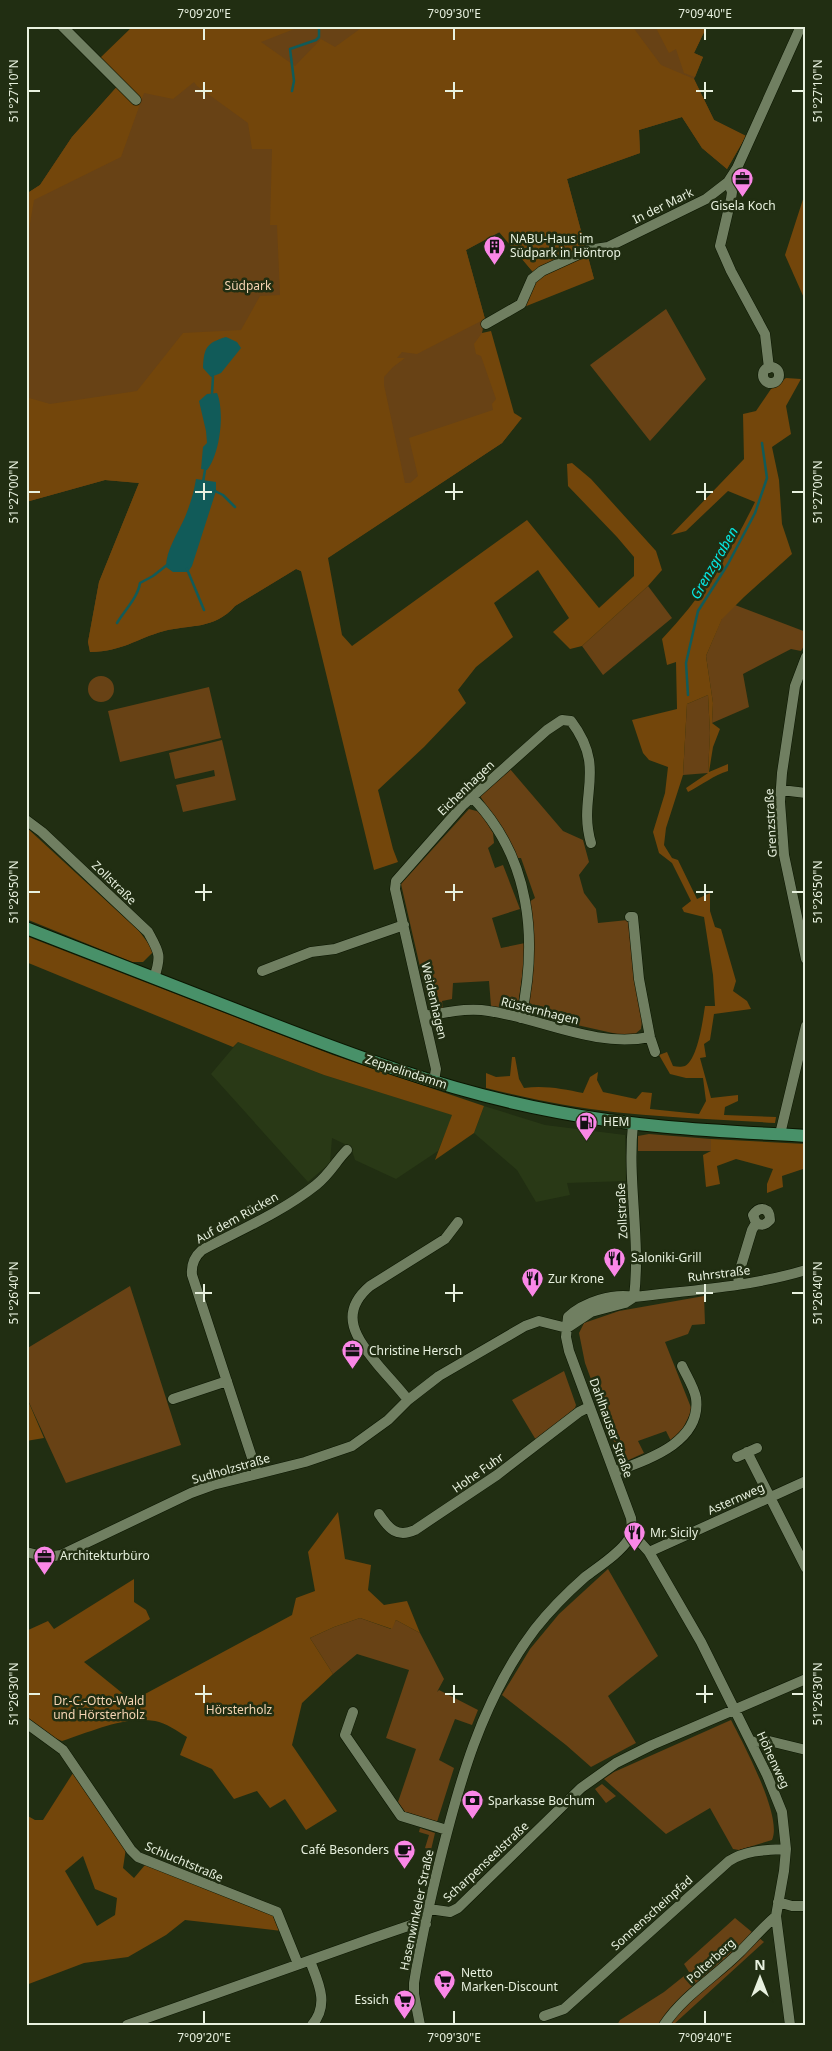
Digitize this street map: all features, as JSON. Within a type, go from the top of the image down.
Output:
[{"type":"main road","name":"Zeppelindamm","points":[[26,928],[344,1052],[501,1100],[556,1112],[633,1124],[806,1136]]},
{"type":"street","points":[[62,26],[136,100]]},
{"type":"street","name":"In der Mark","points":[[486,324],[521,304],[532,279],[542,271],[588,250],[608,247],[706,199],[728,182],[801,26]]},
{"type":"street","points":[[728,182],[732,192],[720,246],[731,271],[765,334],[769,368]]},
{"type":"street","name":"Grenzstraße","points":[[806,657],[789,725],[781,790],[784,855],[806,959]]},
{"type":"street","name":"Eichenhagen","points":[[396,883],[409,864],[472,797],[547,730],[562,720],[570,721],[584,741],[588,752],[591,778],[587,822],[591,842]]},
{"type":"street","points":[[781,790],[806,793]]},
{"type":"street","points":[[472,797],[496,828],[509,853],[522,888],[527,909],[530,956],[521,1018]]},
{"type":"street","name":"Zollstraße","points":[[26,820],[42,832],[148,932],[157,950],[160,962],[154,978]]},
{"type":"street","name":"Weidenhagen","points":[[396,883],[436,1069],[434,1081]]},
{"type":"street","points":[[630,917],[633,917],[639,979],[650,1037],[655,1052]]},
{"type":"street","points":[[262,971],[311,952],[336,949],[404,925]]},
{"type":"street","name":"Rüsternhagen","points":[[424,1016],[488,1010],[578,1034],[609,1039],[632,1040],[650,1037]]},
{"type":"street","points":[[780,1134],[806,1026]]},
{"type":"street","name":"Zollstraße","points":[[633,1124],[631,1153],[637,1267],[634,1297]]},
{"type":"street","name":"Auf dem Rücken","points":[[257,1473],[192,1275],[193,1264],[196,1256],[202,1250],[254,1223],[308,1191],[327,1176],[347,1150]]},
{"type":"street","points":[[408,1400],[356,1337],[352,1320],[355,1304],[363,1292],[370,1286],[445,1239],[458,1222]]},
{"type":"street","points":[[739,1284],[738,1276],[756,1223]]},
{"type":"street","name":"Ruhrstraße","points":[[567,1328],[591,1312],[625,1303],[634,1297],[739,1284],[806,1270]]},
{"type":"street","name":"Sudholzstraße","points":[[26,1552],[46,1557],[66,1553],[191,1493],[257,1473],[305,1462],[352,1446],[388,1420],[408,1400],[439,1376],[525,1326],[539,1321],[567,1328]]},
{"type":"street","name":"Dahlhauser Straße","points":[[567,1328],[566,1337],[569,1351],[631,1518],[630,1536]]},
{"type":"street","points":[[614,1472],[645,1460],[670,1447],[687,1431],[693,1417],[696,1398],[682,1366]]},
{"type":"street","points":[[174,1399],[227,1381]]},
{"type":"street","name":"Hohe Fuhr","points":[[379,1514],[389,1528],[395,1532],[408,1533],[416,1530],[497,1475],[579,1412],[589,1407]]},
{"type":"street","points":[[737,1457],[752,1450],[769,1498],[806,1568]]},
{"type":"street","name":"Asternweg","points":[[649,1552],[806,1481]]},
{"type":"street","name":"Höhenweg","points":[[630,1536],[640,1542],[649,1552],[697,1634],[751,1742],[782,1812],[786,1849],[776,1916],[790,2025]]},
{"type":"street","name":"Hasenwinkeler Straße","points":[[420,2025],[414,1994],[414,1983],[429,1909],[447,1830],[467,1762],[481,1725],[495,1693],[520,1649],[537,1626],[568,1593],[618,1551],[630,1536]]},
{"type":"street","name":"Scharpenseelstraße","points":[[429,1909],[450,1912],[458,1908],[582,1788],[616,1763],[652,1745],[806,1679]]},
{"type":"street","points":[[352,1712],[344,1735],[401,1816],[447,1830]]},
{"type":"street","name":"Schluchtstraße","points":[[26,1723],[63,1750],[131,1850],[138,1857],[277,1912],[298,1964]]},
{"type":"street","points":[[751,1742],[769,1740],[806,1750]]},
{"type":"street","name":"Sonnenscheinpfad","points":[[544,2016],[564,2009],[736,1856],[757,1851],[786,1849]]},
{"type":"street","points":[[778,1902],[792,1906],[806,1906]]},
{"type":"street","name":"Polterberg","points":[[664,2025],[680,2005],[740,1953],[776,1916]]},
{"type":"street","points":[[127,2025],[414,1924],[426,1924]]},
{"type":"street","points":[[310,1961],[322,1998],[320,2013],[312,2025]]},
{"type":"shaded area","points":[[238,1042],[324,1075],[453,1115],[438,1151],[396,1179],[355,1160],[351,1147],[332,1138],[330,1163],[308,1182],[211,1074]]},
{"type":"shaded area","points":[[484,1106],[545,1125],[625,1135],[626,1181],[567,1183],[570,1195],[536,1202],[517,1170],[474,1133]]},
{"type":"green space","name":"Südpark","points":[[133,26],[707,26],[694,53],[703,57],[694,79],[714,120],[746,136],[727,169],[702,148],[682,117],[639,130],[640,153],[567,179],[594,279],[538,278],[500,232],[466,250],[485,319],[482,333],[516,425],[502,443],[303,574],[296,569],[235,606],[219,619],[202,625],[164,631],[121,647],[90,652],[88,642],[99,582],[139,483],[105,480],[26,502],[26,194],[40,185],[72,137],[122,81]]},
{"type":"green space","name":"Südpark","points":[[133,26],[302,26],[261,42],[295,66],[321,39],[335,47],[364,26],[632,26],[661,65],[694,79],[714,120],[746,136],[727,169],[702,148],[682,117],[639,130],[640,153],[567,179],[594,279],[524,307],[538,278],[499,232],[466,250],[485,319],[417,354],[402,352],[397,358],[405,358],[384,377],[384,385],[405,483],[410,483],[418,476],[409,438],[493,410],[492,404],[496,399],[481,356],[476,354],[474,344],[482,333],[491,331],[514,413],[522,418],[502,443],[328,558],[342,635],[352,646],[527,520],[599,608],[634,576],[634,557],[568,486],[567,464],[572,463],[591,479],[656,551],[662,570],[648,586],[582,646],[570,649],[553,632],[569,618],[538,570],[494,603],[513,637],[476,667],[458,690],[466,703],[424,747],[378,790],[398,862],[374,870],[301,571],[296,569],[210,623],[164,631],[121,647],[90,652],[88,642],[99,582],[139,483],[105,480],[26,502],[26,397],[50,404],[137,391],[183,333],[241,330],[260,296],[280,295],[277,225],[270,225],[272,149],[252,149],[248,123],[194,82],[173,99],[144,93],[121,157],[34,200],[26,247],[26,194],[40,185],[72,137],[122,81],[99,59]]},
{"type":"green space","points":[[655,26],[707,26],[694,53],[703,57],[695,77],[684,73],[676,49],[669,53]]},
{"type":"green space","points":[[806,190],[806,323],[804,298],[785,255]]},
{"type":"green space","points":[[666,309],[706,379],[650,441],[590,365]]},
{"type":"green space","points":[[786,378],[801,379],[786,406],[791,434],[772,447],[779,480],[782,524],[792,554],[722,619],[706,656],[713,703],[712,723],[720,729],[713,747],[709,772],[728,764],[728,771],[688,792],[686,788],[708,773],[710,733],[708,695],[687,704],[683,775],[666,828],[664,845],[672,858],[678,860],[697,899],[710,893],[710,911],[715,927],[721,929],[736,981],[733,991],[747,1001],[751,1009],[714,1014],[710,1040],[704,1044],[706,1057],[700,1058],[711,1098],[738,1095],[738,1101],[725,1107],[724,1115],[776,1117],[775,1123],[605,1111],[486,1088],[486,1073],[496,1077],[510,1076],[512,1057],[515,1057],[519,1079],[524,1088],[546,1087],[583,1093],[590,1077],[598,1072],[597,1080],[603,1092],[636,1099],[642,1092],[652,1093],[650,1109],[699,1114],[706,1101],[703,1078],[686,1078],[670,1074],[659,1055],[667,1052],[673,1066],[685,1066],[690,1062],[697,1047],[705,1006],[715,1006],[713,975],[704,917],[684,912],[682,908],[691,901],[672,863],[659,853],[653,832],[665,793],[668,767],[649,760],[643,753],[632,720],[677,709],[676,662],[667,665],[662,639],[690,607],[714,574],[736,539],[755,502],[728,491],[686,531],[671,535],[744,459],[743,414],[756,411],[771,389]]},
{"type":"green space","points":[[648,586],[672,618],[603,675],[582,646]]},
{"type":"green space","points":[[735,605],[806,632],[806,642],[801,651],[791,649],[743,674],[749,707],[712,723],[713,703],[706,656],[722,618]]},
{"type":"green space","points":[[101,676],[110,680],[114,689],[110,698],[101,702],[92,698],[88,689],[92,680]]},
{"type":"green space","points":[[209,687],[221,738],[120,762],[108,711]]},
{"type":"green space","points":[[708,695],[710,733],[708,773],[683,775],[687,704]]},
{"type":"green space","points":[[222,740],[236,800],[183,812],[176,785],[215,776],[214,770],[175,779],[169,753]]},
{"type":"green space","points":[[510,769],[563,831],[583,840],[589,862],[579,875],[584,893],[596,909],[598,923],[628,920],[642,1021],[641,1029],[635,1034],[617,1034],[528,1014],[532,942],[529,902],[535,898],[521,858],[515,858],[503,830],[480,796]]},
{"type":"green space","points":[[469,809],[480,812],[493,833],[494,843],[488,848],[495,868],[503,865],[520,909],[492,918],[501,948],[525,943],[518,1005],[514,1009],[508,1010],[491,1006],[489,981],[453,983],[452,999],[442,1001],[443,1008],[433,1010],[429,1006],[401,884]]},
{"type":"green space","points":[[26,827],[139,931],[154,951],[143,962],[132,962],[26,919]]},
{"type":"green space","points":[[26,936],[333,1055],[484,1106],[474,1133],[435,1160],[452,1115],[324,1075],[238,1042],[233,1047],[26,962]]},
{"type":"green space","points":[[649,1134],[711,1139],[711,1151],[638,1151],[638,1136]]},
{"type":"green space","points":[[711,1139],[806,1144],[806,1168],[782,1176],[783,1187],[767,1193],[767,1184],[773,1169],[736,1159],[717,1166],[720,1184],[706,1187],[703,1155],[711,1151]]},
{"type":"green space","points":[[130,1286],[181,1445],[66,1483],[26,1396],[26,1349]]},
{"type":"green space","points":[[704,1296],[705,1324],[692,1325],[688,1334],[665,1342],[692,1410],[683,1428],[671,1441],[666,1431],[638,1441],[644,1453],[622,1463],[585,1363],[579,1333],[584,1323],[619,1311]]},
{"type":"green space","points":[[564,1371],[576,1405],[575,1408],[536,1440],[512,1400]]},
{"type":"green space","points":[[26,1396],[44,1438],[26,1441]]},
{"type":"green space","name":"Hörsterholz","points":[[338,1512],[345,1559],[371,1565],[368,1590],[384,1605],[407,1601],[420,1633],[396,1620],[392,1629],[360,1618],[310,1638],[333,1674],[302,1703],[292,1745],[337,1811],[306,1830],[285,1799],[270,1808],[257,1791],[234,1799],[212,1769],[180,1755],[187,1737],[159,1722],[143,1720],[119,1723],[62,1741],[26,1726],[26,1631],[48,1621],[54,1629],[134,1579],[134,1602],[146,1610],[150,1619],[84,1662],[132,1701],[292,1615],[296,1598],[315,1591],[308,1552]]},
{"type":"green space","points":[[608,1569],[658,1656],[608,1696],[636,1743],[591,1767],[502,1695],[530,1649],[559,1614]]},
{"type":"green space","points":[[360,1618],[391,1629],[396,1620],[420,1633],[444,1679],[437,1692],[439,1690],[478,1710],[472,1725],[455,1719],[439,1760],[454,1768],[437,1822],[405,1812],[398,1802],[416,1749],[386,1738],[409,1670],[357,1654],[333,1674],[310,1638]]},
{"type":"green space","points":[[731,1720],[767,1798],[774,1829],[772,1840],[739,1850],[733,1849],[710,1808],[666,1834],[604,1779],[614,1772]]},
{"type":"green space","points":[[73,1773],[126,1848],[123,1868],[134,1878],[145,1865],[271,1913],[282,1931],[185,1920],[166,1935],[128,1957],[84,1963],[26,1985],[26,1815],[35,1820],[43,1820]],"holes":[[[83,1856],[95,1889],[117,1898],[115,1915],[97,1926],[65,1871]]]},
{"type":"green space","points":[[602,1784],[616,1796],[606,1803],[595,1789]]},
{"type":"green space","points":[[420,1828],[435,1833],[431,1850],[425,1848],[429,1835],[419,1832]]},
{"type":"green space","points":[[735,1918],[764,1942],[673,2025],[617,2025],[620,2020],[664,1992],[689,1972],[684,1964]]},
{"type":"water","points":[[226,337],[237,342],[241,348],[221,373],[211,377],[203,368],[205,351],[210,344]]},
{"type":"water","points":[[217,393],[221,411],[218,444],[207,470],[201,469],[203,447],[207,443],[199,401],[207,394]]},
{"type":"water","points":[[196,479],[216,482],[216,491],[192,566],[188,572],[173,572],[166,567],[168,554],[187,512]]},
{"type":"waterway","points":[[292,91],[294,81],[290,49],[316,40],[319,37],[319,26]]},
{"type":"waterway","points":[[212,393],[213,377]]},
{"type":"waterway","name":"Grenzgraben","points":[[688,695],[686,663],[698,611],[728,564],[755,513],[767,478],[762,443]]},
{"type":"waterway","points":[[203,482],[205,470]]},
{"type":"waterway","points":[[215,491],[223,495],[235,507]]},
{"type":"waterway","points":[[117,623],[134,598],[140,583],[167,565]]},
{"type":"waterway","points":[[187,569],[204,610]]},
{"type":"place","name":"Gisela Koch","points":[[743,198]]},
{"type":"place","name":"NABU-Haus im Südpark in Höntrop","points":[[494,265]]},
{"type":"place","name":"HEM","points":[[587,1141]]},
{"type":"place","name":"Saloniki-Grill","points":[[615,1277]]},
{"type":"place","name":"Zur Krone","points":[[532,1298]]},
{"type":"place","name":"Christine Hersch","points":[[353,1370]]},
{"type":"place","name":"Mr. Sicily","points":[[634,1552]]},
{"type":"place","name":"Architekturbüro","points":[[44,1575]]},
{"type":"place","name":"Sparkasse Bochum","points":[[472,1820]]},
{"type":"place","name":"Café Besonders","points":[[405,1869]]},
{"type":"place","name":"Netto Marken-Discount","points":[[445,1999]]},
{"type":"place","name":"Essich","points":[[405,2019]]},
{"type":"park label","name":"Dr.-C.-Otto-Wald und Hörsterholz","points":[[99,1708]]}]
